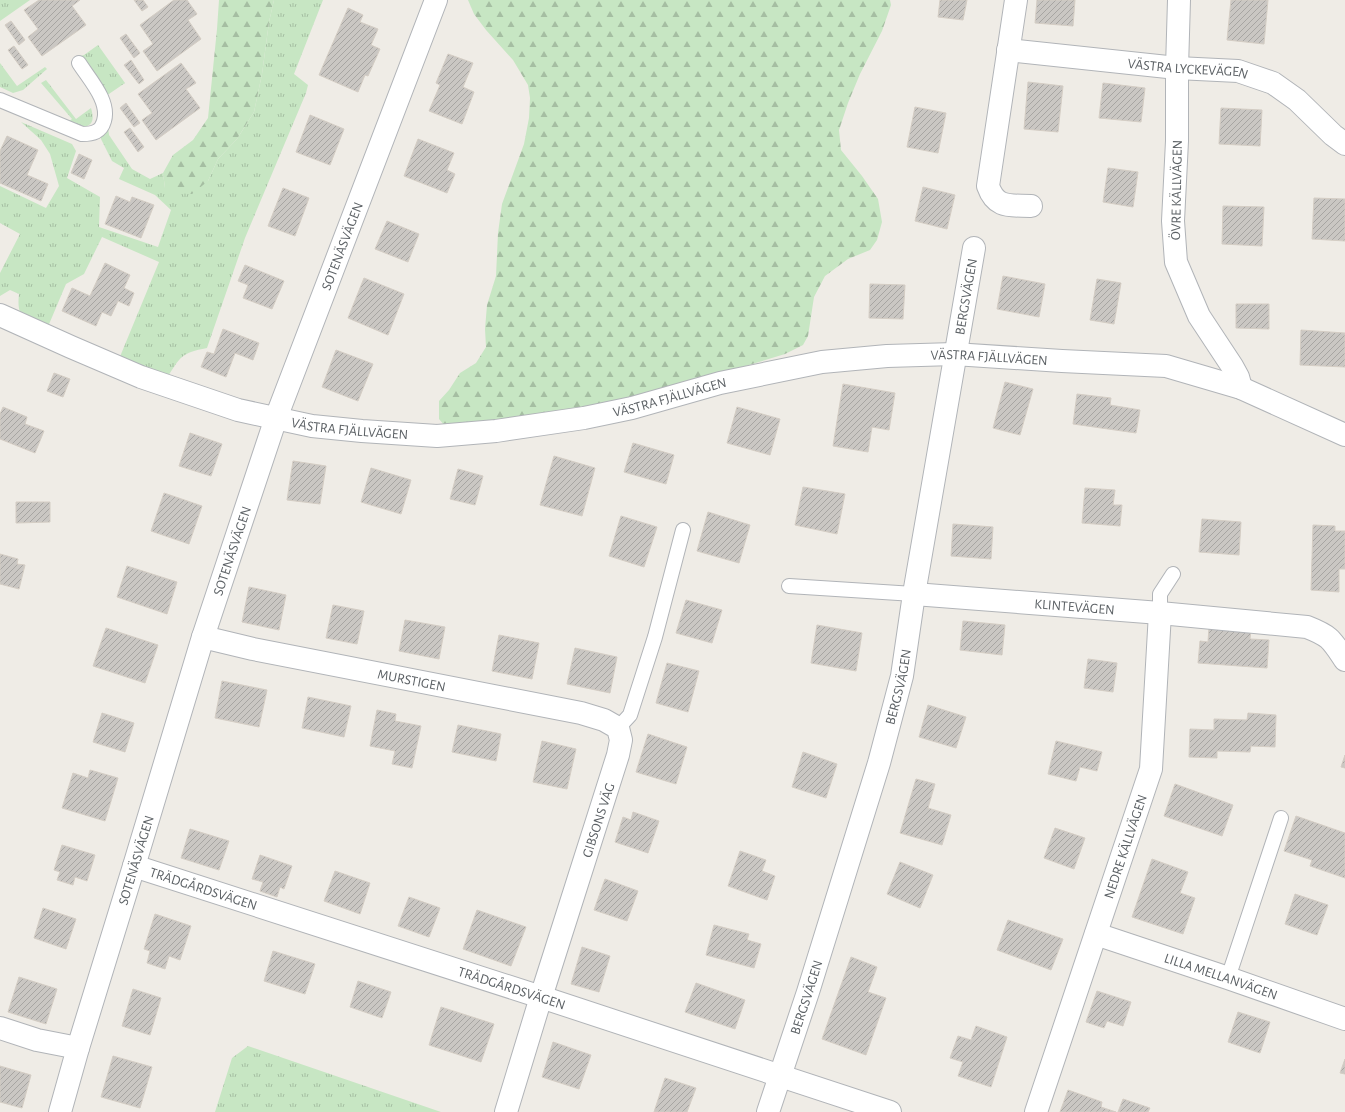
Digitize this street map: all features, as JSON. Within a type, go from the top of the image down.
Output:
[{"type":"street","name":"SOTENÄSVÄGEN","points":[[60,1112],[78,1048],[203,637],[276,418],[436,0]]},
{"type":"street","points":[[1016,0],[988,186],[991,195],[1003,204],[1031,206]]},
{"type":"street","name":"ÖVRE KÄLLVÄGEN","points":[[1180,0],[1177,68],[1177,141],[1173,222],[1176,262],[1199,316],[1232,366],[1238,377],[1241,388]]},
{"type":"street","name":"VÄSTRA LYCKEVÄGEN","points":[[1008,50],[1177,68],[1238,71],[1273,83],[1298,100],[1333,135],[1345,144]]},
{"type":"street","name":"BERGSVÄGEN","points":[[768,1112],[808,992],[879,763],[902,676],[914,594],[954,354],[974,248]]},
{"type":"street","name":"VÄSTRA FJÄLLVÄGEN","points":[[0,315],[141,377],[238,410],[312,426],[362,431],[437,436],[496,431],[584,418],[632,408],[720,383],[822,362],[887,356],[954,354],[1166,366],[1241,388],[1345,435]]},
{"type":"street","name":"KLINTEVÄGEN","points":[[914,594],[1160,613],[1307,627],[1324,634],[1333,642],[1345,660]]},
{"type":"street","name":"NEDRE KÄLLVÄGEN","points":[[1036,1112],[1151,769],[1160,613]]},
{"type":"street","name":"MURSTIGEN","points":[[203,637],[253,649],[581,713],[604,720],[618,728]]},
{"type":"street","name":"GIBSONS VÄG","points":[[506,1112],[541,996],[618,755],[621,740],[618,728]]},
{"type":"street","name":"TRÄDGÅRDSVÄGEN","points":[[134,866],[541,996],[890,1112]]},
{"type":"street","name":"LILLA MELLANVÄGEN","points":[[1096,934],[1345,1019]]},
{"type":"street","points":[[0,1028],[37,1040],[78,1048]]},
{"type":"lane","points":[[0,100],[82,134],[96,132],[101,129],[106,113],[104,100],[78,63]]},
{"type":"lane","points":[[618,728],[630,715],[655,637],[683,530]]},
{"type":"lane","name":"NEDRE KÄLLVÄGEN","points":[[1160,613],[1160,594],[1173,574]]},
{"type":"lane","name":"KLINTEVÄGEN","points":[[789,586],[914,594]]},
{"type":"lane","points":[[1228,978],[1281,818]]},
{"type":"green space","points":[[0,0],[30,0],[0,21]]},
{"type":"green space","points":[[219,0],[274,0],[254,112],[237,139],[218,159],[208,181],[192,194],[176,193],[165,188],[163,173],[173,155],[193,140],[208,118]]},
{"type":"green space","points":[[274,0],[323,0],[294,74],[308,85],[245,238],[207,348],[192,352],[182,357],[167,378],[119,359],[159,262],[102,237],[84,274],[66,284],[47,329],[24,318],[19,309],[19,294],[10,290],[0,296],[0,273],[20,234],[0,223],[0,186],[46,208],[59,186],[50,154],[41,140],[21,122],[72,144],[76,151],[67,178],[100,197],[99,227],[158,247],[171,210],[155,195],[119,179],[124,168],[112,161],[101,139],[101,130],[108,126],[109,135],[132,169],[150,179],[163,173],[165,188],[208,181],[218,159],[237,139],[254,112]]},
{"type":"green space","points":[[468,0],[890,0],[891,5],[882,31],[860,74],[839,130],[841,150],[878,199],[882,222],[877,240],[870,250],[848,259],[825,276],[814,297],[808,336],[803,345],[785,354],[573,417],[445,426],[439,419],[439,401],[449,390],[460,373],[476,363],[486,347],[485,329],[487,305],[496,276],[498,233],[502,204],[524,144],[529,118],[530,98],[528,85],[513,60],[474,14]]},
{"type":"green space","points":[[98,45],[125,83],[106,96],[77,57],[84,55]]},
{"type":"green space","points":[[0,63],[17,86],[45,67],[47,69],[23,90],[13,93],[0,87]]},
{"type":"green space","points":[[46,80],[76,119],[91,108],[92,119],[89,125],[85,127],[70,128],[69,121],[72,119],[41,83]]},
{"type":"green space","points":[[248,1046],[441,1112],[215,1112],[232,1058]]},
{"type":"building","points":[[39,0],[80,0],[72,6],[86,25],[42,56],[28,37],[38,29],[24,10]]},
{"type":"building","points":[[134,0],[143,0],[148,7],[142,11]]},
{"type":"building","points":[[174,0],[187,0],[197,14],[188,20],[201,39],[157,71],[143,51],[153,44],[140,25]]},
{"type":"building","points":[[940,0],[967,0],[963,20],[938,17]]},
{"type":"building","points":[[1037,0],[1075,0],[1073,26],[1035,23]]},
{"type":"building","points":[[1231,0],[1268,0],[1264,44],[1227,40]]},
{"type":"building","points":[[348,8],[363,15],[360,22],[378,29],[371,45],[380,49],[368,76],[365,75],[358,92],[319,75]]},
{"type":"building","points":[[11,21],[25,40],[19,45],[5,25]]},
{"type":"building","points":[[126,34],[140,53],[134,58],[120,38]]},
{"type":"building","points":[[14,46],[28,65],[22,69],[8,50]]},
{"type":"building","points":[[448,54],[473,63],[463,87],[474,92],[462,124],[429,111],[440,85],[436,83]]},
{"type":"building","points":[[131,60],[144,80],[139,84],[124,65]]},
{"type":"building","points":[[181,63],[196,83],[186,89],[200,108],[156,140],[142,120],[152,113],[138,94]]},
{"type":"building","points":[[1028,82],[1063,86],[1058,132],[1024,129]]},
{"type":"building","points":[[1103,83],[1145,88],[1141,122],[1099,118]]},
{"type":"building","points":[[126,103],[140,123],[134,127],[120,108]]},
{"type":"building","points":[[915,107],[946,113],[938,153],[907,147]]},
{"type":"building","points":[[1221,108],[1262,110],[1260,146],[1219,144]]},
{"type":"building","points":[[310,115],[344,129],[330,165],[296,152]]},
{"type":"building","points":[[130,128],[144,147],[138,152],[124,132]]},
{"type":"building","points":[[7,136],[38,150],[27,175],[48,184],[41,201],[0,183],[0,151]]},
{"type":"building","points":[[418,139],[454,153],[447,170],[455,174],[447,193],[404,176]]},
{"type":"building","points":[[79,154],[92,160],[84,179],[71,173]]},
{"type":"building","points":[[1108,168],[1138,172],[1133,207],[1103,202]]},
{"type":"building","points":[[923,187],[955,195],[947,229],[915,221]]},
{"type":"building","points":[[283,188],[309,198],[295,236],[268,226]]},
{"type":"building","points":[[116,196],[130,202],[132,197],[154,205],[141,238],[105,224]]},
{"type":"building","points":[[1314,198],[1345,199],[1345,241],[1312,239]]},
{"type":"building","points":[[1223,206],[1264,207],[1262,246],[1222,244]]},
{"type":"building","points":[[387,221],[419,234],[408,262],[375,249]]},
{"type":"building","points":[[105,263],[130,275],[124,288],[134,293],[129,306],[118,301],[111,316],[102,312],[96,326],[62,311],[72,288],[90,296]]},
{"type":"building","points":[[245,265],[284,281],[272,309],[243,298],[248,285],[238,281]]},
{"type":"building","points":[[1003,276],[1045,284],[1039,317],[997,309]]},
{"type":"building","points":[[364,278],[404,294],[388,335],[348,318]]},
{"type":"building","points":[[1097,279],[1121,283],[1114,324],[1090,320]]},
{"type":"building","points":[[870,284],[905,285],[903,319],[869,318]]},
{"type":"building","points":[[1236,304],[1269,304],[1269,329],[1236,328]]},
{"type":"building","points":[[223,329],[259,343],[253,360],[235,353],[226,377],[201,367],[207,352],[214,354]]},
{"type":"building","points":[[1301,330],[1345,333],[1345,367],[1300,365]]},
{"type":"building","points":[[336,350],[373,364],[358,401],[322,387]]},
{"type":"building","points":[[54,373],[70,379],[63,397],[47,391]]},
{"type":"building","points":[[1005,382],[1033,389],[1020,435],[993,428]]},
{"type":"building","points":[[843,384],[895,393],[889,430],[872,427],[868,452],[833,446]]},
{"type":"building","points":[[1077,394],[1111,398],[1110,405],[1140,410],[1136,433],[1073,424]]},
{"type":"building","points":[[3,407],[27,417],[25,424],[44,431],[35,453],[0,439],[0,414]]},
{"type":"building","points":[[737,407],[780,419],[770,455],[727,443]]},
{"type":"building","points":[[190,433],[222,444],[211,476],[179,466]]},
{"type":"building","points":[[633,443],[674,455],[666,484],[624,472]]},
{"type":"building","points":[[554,456],[595,468],[582,516],[540,505]]},
{"type":"building","points":[[293,461],[326,466],[320,504],[287,500]]},
{"type":"building","points":[[371,468],[411,480],[401,514],[361,502]]},
{"type":"building","points":[[458,469],[483,476],[475,505],[450,499]]},
{"type":"building","points":[[803,487],[845,494],[837,534],[795,525]]},
{"type":"building","points":[[1085,488],[1115,490],[1113,505],[1122,505],[1120,526],[1082,523]]},
{"type":"building","points":[[164,493],[202,506],[189,544],[151,531]]},
{"type":"building","points":[[16,502],[50,502],[50,522],[16,523]]},
{"type":"building","points":[[708,512],[750,525],[739,563],[697,551]]},
{"type":"building","points":[[621,516],[657,527],[644,567],[609,556]]},
{"type":"building","points":[[1202,519],[1241,522],[1239,555],[1199,552]]},
{"type":"building","points":[[953,524],[993,527],[991,559],[951,556]]},
{"type":"building","points":[[1313,525],[1335,526],[1335,531],[1345,531],[1345,569],[1339,569],[1339,592],[1311,590]]},
{"type":"building","points":[[0,554],[18,559],[17,564],[25,565],[19,589],[0,584]]},
{"type":"building","points":[[127,566],[177,582],[167,614],[117,597]]},
{"type":"building","points":[[249,587],[286,595],[279,630],[242,622]]},
{"type":"building","points":[[686,600],[722,610],[712,643],[676,633]]},
{"type":"building","points":[[333,605],[364,611],[357,644],[326,638]]},
{"type":"building","points":[[405,620],[445,627],[439,659],[399,651]]},
{"type":"building","points":[[963,621],[1005,625],[1002,655],[960,650]]},
{"type":"building","points":[[817,625],[862,633],[856,671],[811,663]]},
{"type":"building","points":[[1209,627],[1251,630],[1250,639],[1269,640],[1267,668],[1198,663],[1200,641],[1208,642]]},
{"type":"building","points":[[106,628],[158,645],[145,683],[93,666]]},
{"type":"building","points":[[499,635],[539,643],[532,679],[492,671]]},
{"type":"building","points":[[575,648],[617,657],[610,693],[567,684]]},
{"type":"building","points":[[1088,659],[1117,663],[1113,692],[1084,688]]},
{"type":"building","points":[[667,663],[699,671],[688,712],[656,703]]},
{"type":"building","points":[[222,681],[267,690],[259,727],[215,718]]},
{"type":"building","points":[[308,697],[351,706],[344,737],[302,728]]},
{"type":"building","points":[[928,705],[966,717],[956,748],[919,737]]},
{"type":"building","points":[[377,710],[396,714],[395,721],[421,726],[412,768],[392,764],[395,751],[370,746]]},
{"type":"building","points":[[102,713],[134,723],[125,752],[93,742]]},
{"type":"building","points":[[1248,713],[1276,715],[1275,747],[1251,746],[1250,752],[1217,751],[1217,758],[1189,757],[1190,729],[1214,730],[1214,719],[1247,720]]},
{"type":"building","points":[[458,725],[501,734],[496,761],[452,752]]},
{"type":"building","points":[[648,734],[687,747],[676,784],[636,772]]},
{"type":"building","points":[[542,741],[576,749],[567,789],[533,782]]},
{"type":"building","points":[[1056,741],[1102,752],[1097,771],[1080,767],[1076,781],[1048,774]]},
{"type":"building","points":[[803,752],[837,764],[826,798],[792,787]]},
{"type":"building","points":[[1345,755],[1345,768],[1341,767]]},
{"type":"building","points":[[90,770],[118,778],[105,821],[62,808],[73,773],[88,778]]},
{"type":"building","points":[[916,779],[935,784],[928,808],[951,815],[942,845],[900,833]]},
{"type":"building","points":[[1175,784],[1233,805],[1222,836],[1164,816]]},
{"type":"building","points":[[633,812],[659,821],[648,853],[615,842],[623,817],[631,820]]},
{"type":"building","points":[[1296,816],[1345,833],[1345,878],[1310,866],[1312,860],[1284,851]]},
{"type":"building","points":[[1055,828],[1085,838],[1074,869],[1044,858]]},
{"type":"building","points":[[190,829],[229,841],[219,870],[181,858]]},
{"type":"building","points":[[62,845],[95,855],[87,881],[75,877],[73,885],[57,880],[60,872],[54,870]]},
{"type":"building","points":[[740,851],[766,860],[762,871],[775,876],[767,900],[728,886]]},
{"type":"building","points":[[260,855],[292,866],[284,889],[280,887],[277,897],[260,891],[263,882],[252,879]]},
{"type":"building","points":[[1152,859],[1188,872],[1180,893],[1195,898],[1183,934],[1132,917]]},
{"type":"building","points":[[900,862],[933,875],[920,908],[887,894]]},
{"type":"building","points":[[335,871],[370,883],[360,914],[324,901]]},
{"type":"building","points":[[605,879],[638,891],[627,921],[594,910]]},
{"type":"building","points":[[1295,894],[1328,905],[1317,935],[1285,924]]},
{"type":"building","points":[[409,897],[440,908],[429,937],[398,926]]},
{"type":"building","points":[[43,908],[76,919],[66,949],[34,938]]},
{"type":"building","points":[[477,910],[526,927],[511,966],[463,949]]},
{"type":"building","points":[[155,914],[191,926],[180,960],[169,956],[165,969],[147,963],[150,951],[144,949]]},
{"type":"building","points":[[1008,920],[1063,939],[1051,970],[997,950]]},
{"type":"building","points":[[714,925],[749,934],[747,940],[761,944],[754,968],[706,955]]},
{"type":"building","points":[[582,947],[610,956],[599,992],[571,984]]},
{"type":"building","points":[[273,951],[315,964],[305,994],[264,981]]},
{"type":"building","points":[[851,957],[877,967],[868,992],[886,998],[866,1055],[822,1039]]},
{"type":"building","points":[[19,977],[57,989],[46,1024],[8,1012]]},
{"type":"building","points":[[358,981],[391,992],[382,1018],[350,1007]]},
{"type":"building","points":[[696,983],[745,1000],[735,1029],[685,1012]]},
{"type":"building","points":[[133,989],[161,998],[150,1035],[122,1026]]},
{"type":"building","points":[[1097,991],[1131,1002],[1123,1026],[1107,1021],[1104,1028],[1086,1022]]},
{"type":"building","points":[[441,1007],[494,1024],[481,1062],[429,1045]]},
{"type":"building","points":[[1238,1012],[1270,1022],[1260,1053],[1228,1042]]},
{"type":"building","points":[[976,1026],[1007,1037],[991,1087],[958,1076],[963,1062],[950,1058],[958,1036],[971,1040]]},
{"type":"building","points":[[553,1042],[591,1055],[579,1089],[542,1077]]},
{"type":"building","points":[[113,1056],[152,1067],[140,1108],[101,1097]]},
{"type":"building","points":[[1345,1059],[1345,1074],[1340,1073]]},
{"type":"building","points":[[0,1066],[31,1075],[22,1108],[0,1102]]},
{"type":"building","points":[[665,1078],[696,1088],[687,1112],[654,1112]]},
{"type":"building","points":[[1068,1090],[1102,1102],[1101,1107],[1116,1112],[1060,1112]]},
{"type":"building","points":[[1123,1099],[1150,1108],[1148,1112],[1118,1112]]}]
